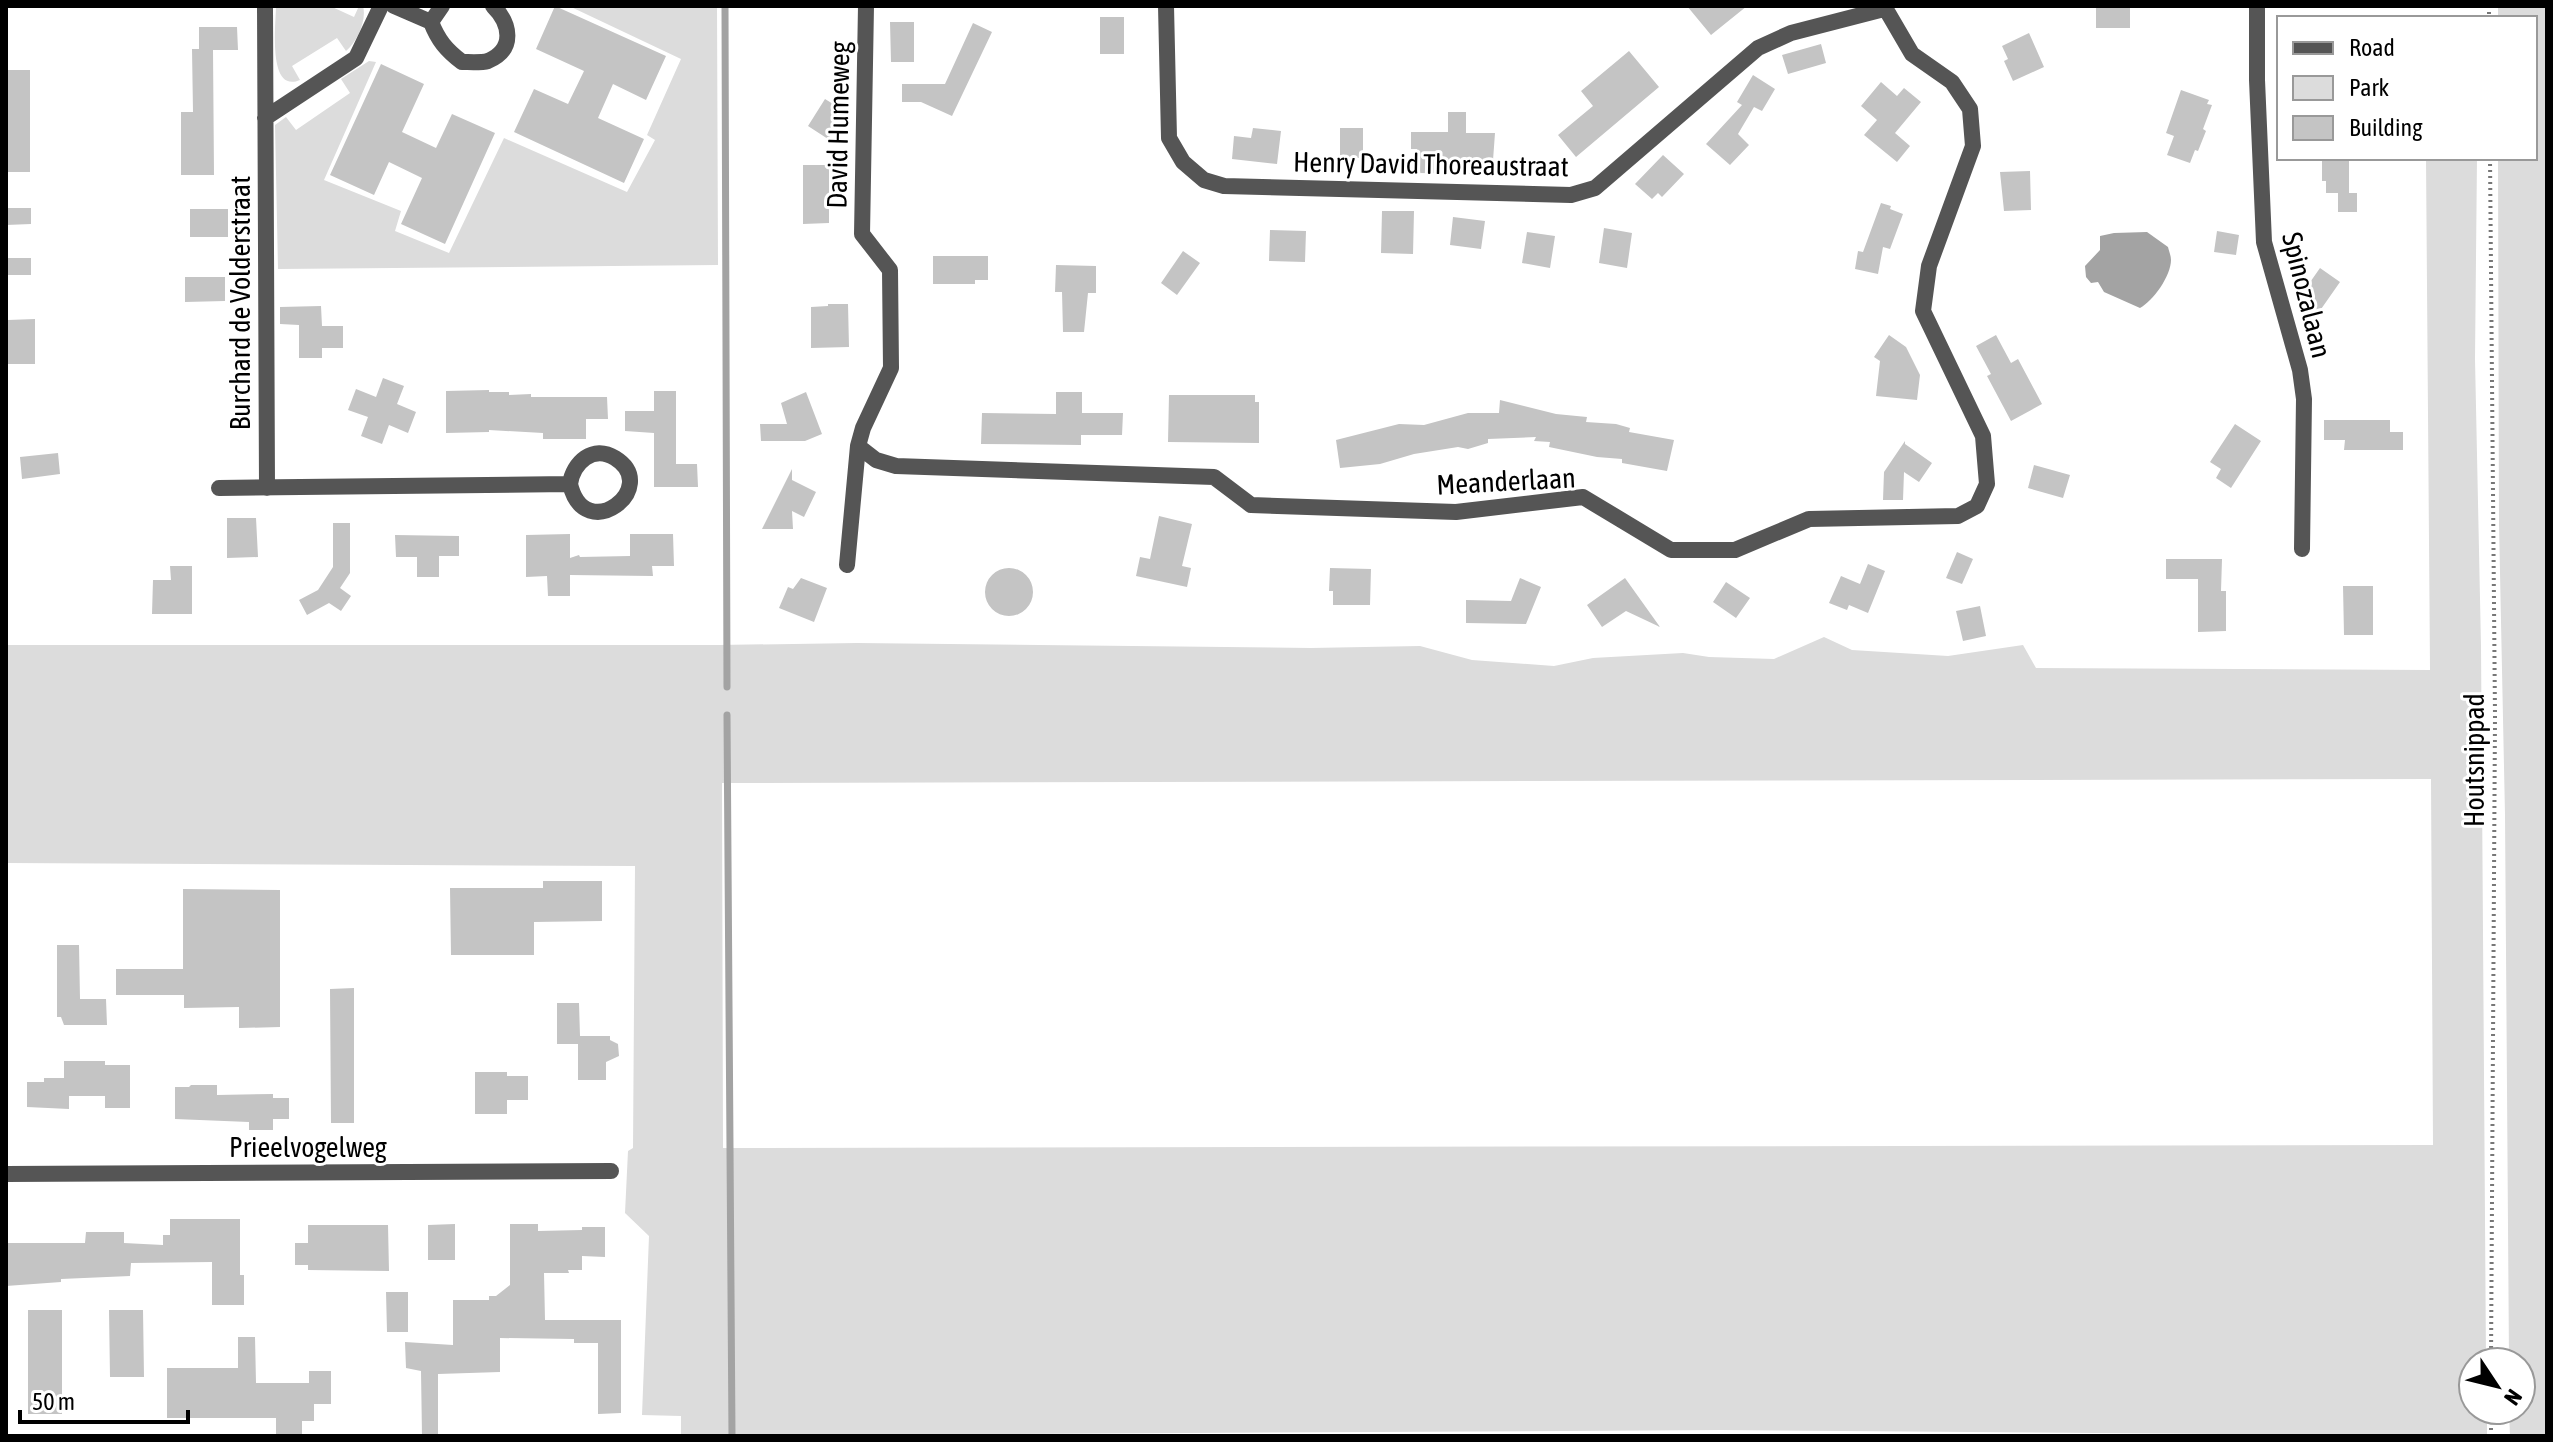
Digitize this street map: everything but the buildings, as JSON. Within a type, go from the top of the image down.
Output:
[{"type":"street","name":"Burchard de Volderstraat","points":[[265,6],[267,488]]},
{"type":"street","points":[[265,118],[356,58],[381,6]]},
{"type":"street","points":[[394,6],[431,22],[446,50],[462,62],[488,61],[504,48],[508,35],[506,23],[493,6]]},
{"type":"street","points":[[431,22],[442,6]]},
{"type":"street","name":"David Humeweg","points":[[847,565],[858,446],[863,428],[891,368],[890,270],[862,234],[866,6]]},
{"type":"street","name":"Henry David Thoreaustraat","points":[[1166,6],[1169,138],[1183,162],[1204,180],[1224,186],[1571,195],[1595,188],[1758,48],[1791,33],[1884,8]]},
{"type":"street","name":"Spinozalaan","points":[[2257,6],[2264,242],[2300,370],[2304,399],[2302,549]]},
{"type":"street","name":"Meanderlaan","points":[[858,446],[876,460],[896,466],[1214,477],[1251,505],[1456,512],[1583,497],[1671,550],[1735,550],[1809,519],[1958,516],[1977,506],[1987,484],[1983,436],[1923,311],[1929,266],[1973,146],[1970,109],[1952,82],[1912,54],[1884,8]]},
{"type":"street","points":[[219,488],[570,484]]},
{"type":"street","name":"Prieelvogelweg","points":[[6,1174],[611,1171]]},
{"type":"path","name":"Houtsnippad","points":[[2490,160],[2495,716],[2491,1346]]},
{"type":"green space","points":[[276,6],[330,6],[354,17],[359,6],[363,6],[364,18],[357,36],[346,51],[337,38],[292,66],[300,80],[289,82],[282,77],[278,67]]},
{"type":"green space","points":[[569,6],[717,6],[718,265],[278,269],[275,125],[286,117],[296,130],[350,93],[341,79],[369,61],[376,62],[324,180],[401,211],[395,231],[449,253],[504,138],[627,192],[655,140],[647,135],[681,59]]},
{"type":"green space","points":[[2498,6],[2547,6],[2547,1436],[2510,1436],[2510,1426],[2537,1426],[2537,1346],[2509,1346],[2498,160],[2537,160],[2537,16],[2498,16]]},
{"type":"green space","points":[[2426,160],[2477,160],[2475,359],[2481,646],[2486,1346],[2457,1346],[2457,1426],[2487,1426],[2487,1436],[1721,1430],[681,1436],[681,1416],[642,1415],[649,1236],[625,1213],[628,1151],[633,1148],[635,866],[6,863],[6,645],[857,643],[1311,648],[1420,646],[1472,660],[1554,666],[1593,658],[1683,653],[1774,659],[1824,637],[1852,650],[1948,656],[2023,645],[2036,668],[2430,670]],"holes":[[[2431,779],[2433,1145],[723,1148],[722,783]]]},
{"type":"shaded area","points":[[2147,232],[2168,247],[2171,260],[2160,287],[2140,308],[2104,292],[2098,282],[2091,283],[2086,277],[2085,266],[2100,250],[2100,236]]},
{"type":"waterway","points":[[725,6],[727,687]]},
{"type":"waterway","points":[[727,715],[732,1436]]}]
